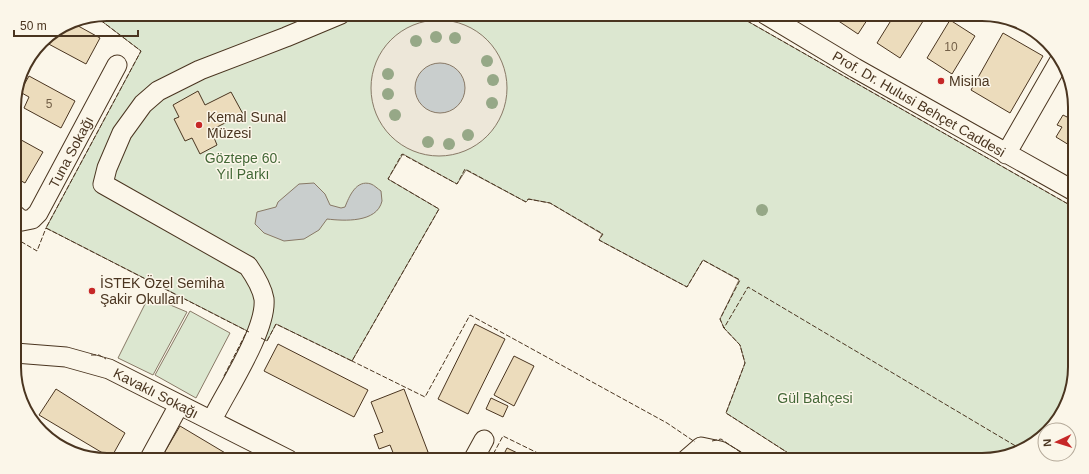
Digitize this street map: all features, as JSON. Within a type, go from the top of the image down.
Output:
[{"type":"street","points":[[212,420],[249,350],[258,329],[264,299],[257,280],[248,266],[103,184],[107,168],[122,133],[144,104],[158,91],[200,70],[324,21]]},
{"type":"street","name":"Prof. Dr. Hulusi Behçet Caddesi","points":[[777,21],[855,68],[1068,188]]},
{"type":"street","name":"Tuna Sokağı","points":[[21,219],[32,219],[38,213],[117,65]]},
{"type":"street","points":[[1006,154],[1057,66]]},
{"type":"street","name":"Kavaklı Sokağı","points":[[21,353],[66,357],[109,369],[276,453]]},
{"type":"street","points":[[153,453],[179,405]]},
{"type":"street","points":[[477,453],[484,440]]},
{"type":"street","points":[[694,453],[701,447],[723,453]]},
{"type":"green space","name":"Göztepe 60. Yıl Parkı","points":[[102,21],[747,21],[1068,204],[1068,372],[1061,400],[1050,419],[1048,422],[1037,422],[1037,433],[1020,444],[1009,448],[987,453],[788,453],[726,413],[745,363],[740,345],[724,328],[720,319],[739,280],[703,260],[687,287],[599,240],[602,234],[550,203],[529,199],[526,202],[466,170],[457,184],[403,154],[388,179],[439,209],[352,361],[276,324],[267,341],[46,228],[141,51]]},
{"type":"green space","points":[[149,296],[187,312],[153,375],[118,358]]},
{"type":"green space","points":[[190,311],[230,333],[196,398],[155,375]]},
{"type":"shaded area","points":[[426,21],[452,21],[465,25],[477,32],[487,40],[499,56],[507,81],[507,95],[502,114],[487,136],[465,151],[446,156],[432,156],[413,151],[391,136],[376,114],[371,95],[372,75],[376,62],[383,50],[391,40],[401,32],[413,25]]},
{"type":"shaded area","points":[[440,63],[450,65],[458,70],[463,78],[465,88],[463,98],[458,106],[450,111],[440,113],[430,111],[422,106],[417,98],[415,88],[417,78],[422,70],[430,65]]},
{"type":"shaded area","points":[[314,183],[325,194],[330,205],[341,208],[345,207],[351,194],[357,186],[366,183],[381,191],[382,201],[379,208],[367,217],[351,220],[327,219],[319,230],[304,239],[284,241],[264,233],[255,224],[257,212],[276,207],[278,202],[299,184]]},
{"type":"building","points":[[838,21],[866,21],[858,34]]},
{"type":"building","points":[[891,21],[923,21],[900,58],[877,43]]},
{"type":"building","points":[[949,21],[975,36],[952,74],[927,58]]},
{"type":"building","points":[[79,26],[100,38],[86,64],[49,44],[69,30]]},
{"type":"building","points":[[1003,33],[1043,56],[1010,113],[971,90]]},
{"type":"building","points":[[29,76],[75,101],[61,128],[24,108],[29,97],[23,93],[24,85]]},
{"type":"building","name":"Kemal Sunal Müzesi","points":[[198,91],[205,105],[231,92],[243,114],[211,130],[217,145],[200,154],[192,138],[185,141],[174,119],[179,117],[173,105]]},
{"type":"building","points":[[1063,115],[1067,117],[1068,115],[1068,144],[1056,137],[1062,127],[1057,125]]},
{"type":"building","points":[[21,140],[43,152],[25,183],[21,181]]},
{"type":"building","points":[[475,324],[505,339],[468,414],[438,399]]},
{"type":"building","points":[[278,344],[368,390],[354,417],[264,371]]},
{"type":"building","points":[[514,356],[534,366],[514,406],[494,395]]},
{"type":"building","points":[[56,389],[125,433],[114,453],[103,453],[39,415]]},
{"type":"building","points":[[404,389],[428,452],[393,453],[390,445],[379,449],[374,435],[383,432],[371,402]]},
{"type":"building","points":[[491,398],[508,406],[503,417],[486,409]]},
{"type":"building","points":[[180,426],[225,453],[164,453]]},
{"type":"building","points":[[507,448],[517,453],[504,453]]},
{"type":"fence","points":[[102,21],[141,51],[46,228],[249,332]]},
{"type":"fence","points":[[747,21],[1068,204]]},
{"type":"fence","points":[[261,338],[267,341],[276,324],[352,361],[439,209],[388,179],[402,154],[457,184],[465,169],[526,202],[528,199],[550,203],[603,234],[599,240],[687,287],[703,260],[740,280],[720,319],[724,328],[748,287],[1015,446]]},
{"type":"fence","points":[[21,242],[37,251],[46,228],[47,229]]},
{"type":"fence","points":[[352,360],[425,397],[470,315],[667,423],[695,442]]},
{"type":"fence","points":[[723,327],[740,345],[745,363],[726,413],[788,453]]},
{"type":"fence","points":[[224,376],[247,331]]},
{"type":"fence","points":[[91,355],[99,355],[106,359]]},
{"type":"fence","points":[[494,453],[503,436],[538,453]]},
{"type":"fence","points":[[712,441],[721,439],[742,453]]},
{"type":"place","name":"Misina","points":[[941,81]]},
{"type":"place","name":"Kemal Sunal Müzesi","points":[[199,125]]},
{"type":"place","name":"İSTEK Özel Semiha Şakir Okulları","points":[[92,291]]},
{"type":"park label","name":"Gül Bahçesi","points":[[815,398]]}]
